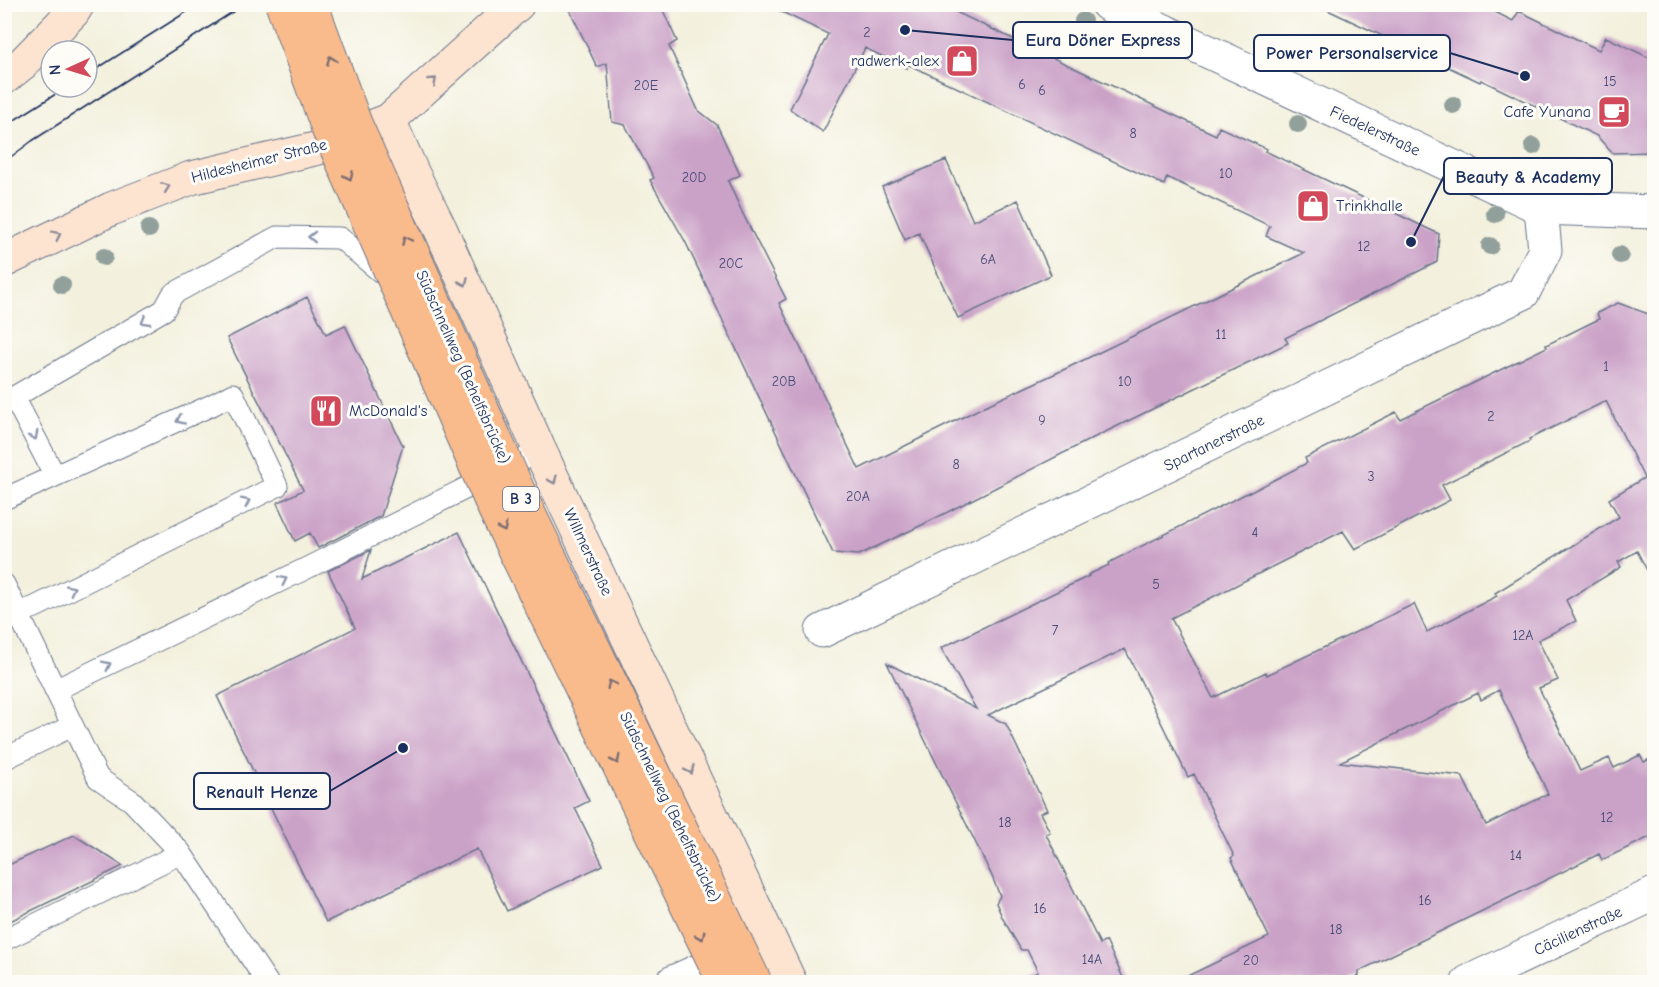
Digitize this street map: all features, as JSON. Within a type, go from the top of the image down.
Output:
[{"type":"highway","name":"Südschnellweg (Behelfsbrücke)","points":[[282,4],[329,131],[494,508],[732,974]]},
{"type":"highway","name":"Südschnellweg (Behelfsbrücke)","points":[[311,4],[355,123],[521,497],[755,982]]},
{"type":"main road","points":[[4,78],[23,63],[78,4]]},
{"type":"main road","name":"Hildesheimer Straße","points":[[4,261],[111,209],[191,178],[319,148],[389,120],[518,4]]},
{"type":"main road","name":"Willmerstraße","points":[[389,120],[534,438],[790,982]]},
{"type":"street","name":"Fiedelerstraße","points":[[1107,4],[1540,208],[1654,212]]},
{"type":"street","name":"Spartanerstraße","points":[[822,631],[1523,293],[1545,250],[1540,208]]},
{"type":"street","name":"Cäcilienstraße","points":[[1468,982],[1654,894]]},
{"type":"street","points":[[673,982],[732,974],[770,940]]},
{"type":"lane","points":[[55,476],[14,397],[164,310],[173,294],[277,237],[340,238],[389,279],[455,424],[492,441],[534,438]]},
{"type":"lane","points":[[4,499],[233,394],[277,486],[35,607],[18,613]]},
{"type":"lane","points":[[55,690],[307,568],[534,438]]},
{"type":"lane","points":[[4,584],[98,778],[132,801],[181,853],[267,982]]},
{"type":"lane","points":[[4,759],[72,726]]},
{"type":"lane","points":[[4,940],[181,853]]},
{"type":"building","points":[[567,4],[660,4],[677,41],[669,46],[698,110],[717,125],[740,175],[728,181],[786,299],[779,303],[859,469],[1304,253],[1266,236],[1270,226],[1167,177],[1164,185],[905,63],[907,68],[865,48],[823,132],[790,109],[828,34],[765,4],[939,4],[1216,135],[1219,127],[1267,149],[1265,151],[1439,234],[1437,262],[1285,338],[1288,343],[924,524],[859,555],[833,553],[685,241],[650,180],[654,178],[625,125],[612,122],[607,63],[597,67]]},
{"type":"building","points":[[1315,4],[1479,4],[1513,21],[1519,11],[1599,50],[1606,37],[1654,60],[1654,152],[1612,153],[1597,136]]},
{"type":"building","points":[[946,160],[973,221],[1018,200],[1051,275],[958,318],[919,233],[905,240],[882,187]]},
{"type":"building","points":[[307,297],[326,334],[345,325],[403,446],[381,516],[318,548],[310,533],[295,541],[277,503],[303,490],[227,338]]},
{"type":"building","points":[[1618,303],[1654,316],[1654,584],[1637,551],[1618,562],[1621,567],[1566,600],[1576,621],[1538,640],[1558,680],[1539,688],[1580,771],[1609,758],[1614,768],[1640,755],[1644,762],[1654,757],[1654,835],[1602,860],[1599,854],[1359,971],[1359,976],[1346,982],[1175,982],[1269,937],[1231,858],[1234,856],[1194,774],[1188,777],[1125,649],[988,715],[1006,724],[1047,810],[1040,813],[1050,832],[1046,834],[1100,944],[1106,941],[1125,982],[1016,982],[1038,972],[1027,950],[1021,950],[1003,919],[996,903],[1000,896],[991,874],[887,663],[976,709],[941,648],[1089,576],[1109,565],[1108,563],[1307,463],[1305,458],[1396,412],[1400,419],[1547,347],[1546,345],[1599,319],[1597,313]],"holes":[[[1606,401],[1644,478],[1609,499],[1619,517],[1495,593],[1497,596],[1427,632],[1414,604],[1267,675],[1266,672],[1213,698],[1171,618],[1343,531],[1355,549],[1450,500],[1442,485]],[[1499,690],[1548,794],[1486,825],[1462,776],[1340,762],[1478,693],[1481,700]]]},
{"type":"building","points":[[459,532],[589,801],[575,808],[603,865],[507,911],[477,849],[326,922],[217,696],[355,628],[328,571],[371,550],[362,579]]},
{"type":"building","points":[[74,835],[123,866],[4,924],[4,867]]},
{"type":"tram line","points":[[99,67],[199,4]]},
{"type":"tram line","points":[[4,162],[32,141],[245,4]]},
{"type":"tram line","points":[[4,128],[48,99]]},
{"type":"place","name":"Eura Döner Express","points":[[905,30]]},
{"type":"place","name":"radwerk-alex","points":[[962,61]]},
{"type":"place","name":"Power Personalservice","points":[[1525,76]]},
{"type":"place","name":"Cafe Yunana","points":[[1614,112]]},
{"type":"place","name":"Trinkhalle","points":[[1313,206]]},
{"type":"place","name":"Beauty & Academy","points":[[1411,242]]},
{"type":"place","name":"McDonald's","points":[[326,411]]},
{"type":"place","name":"Renault Henze","points":[[403,748]]}]
